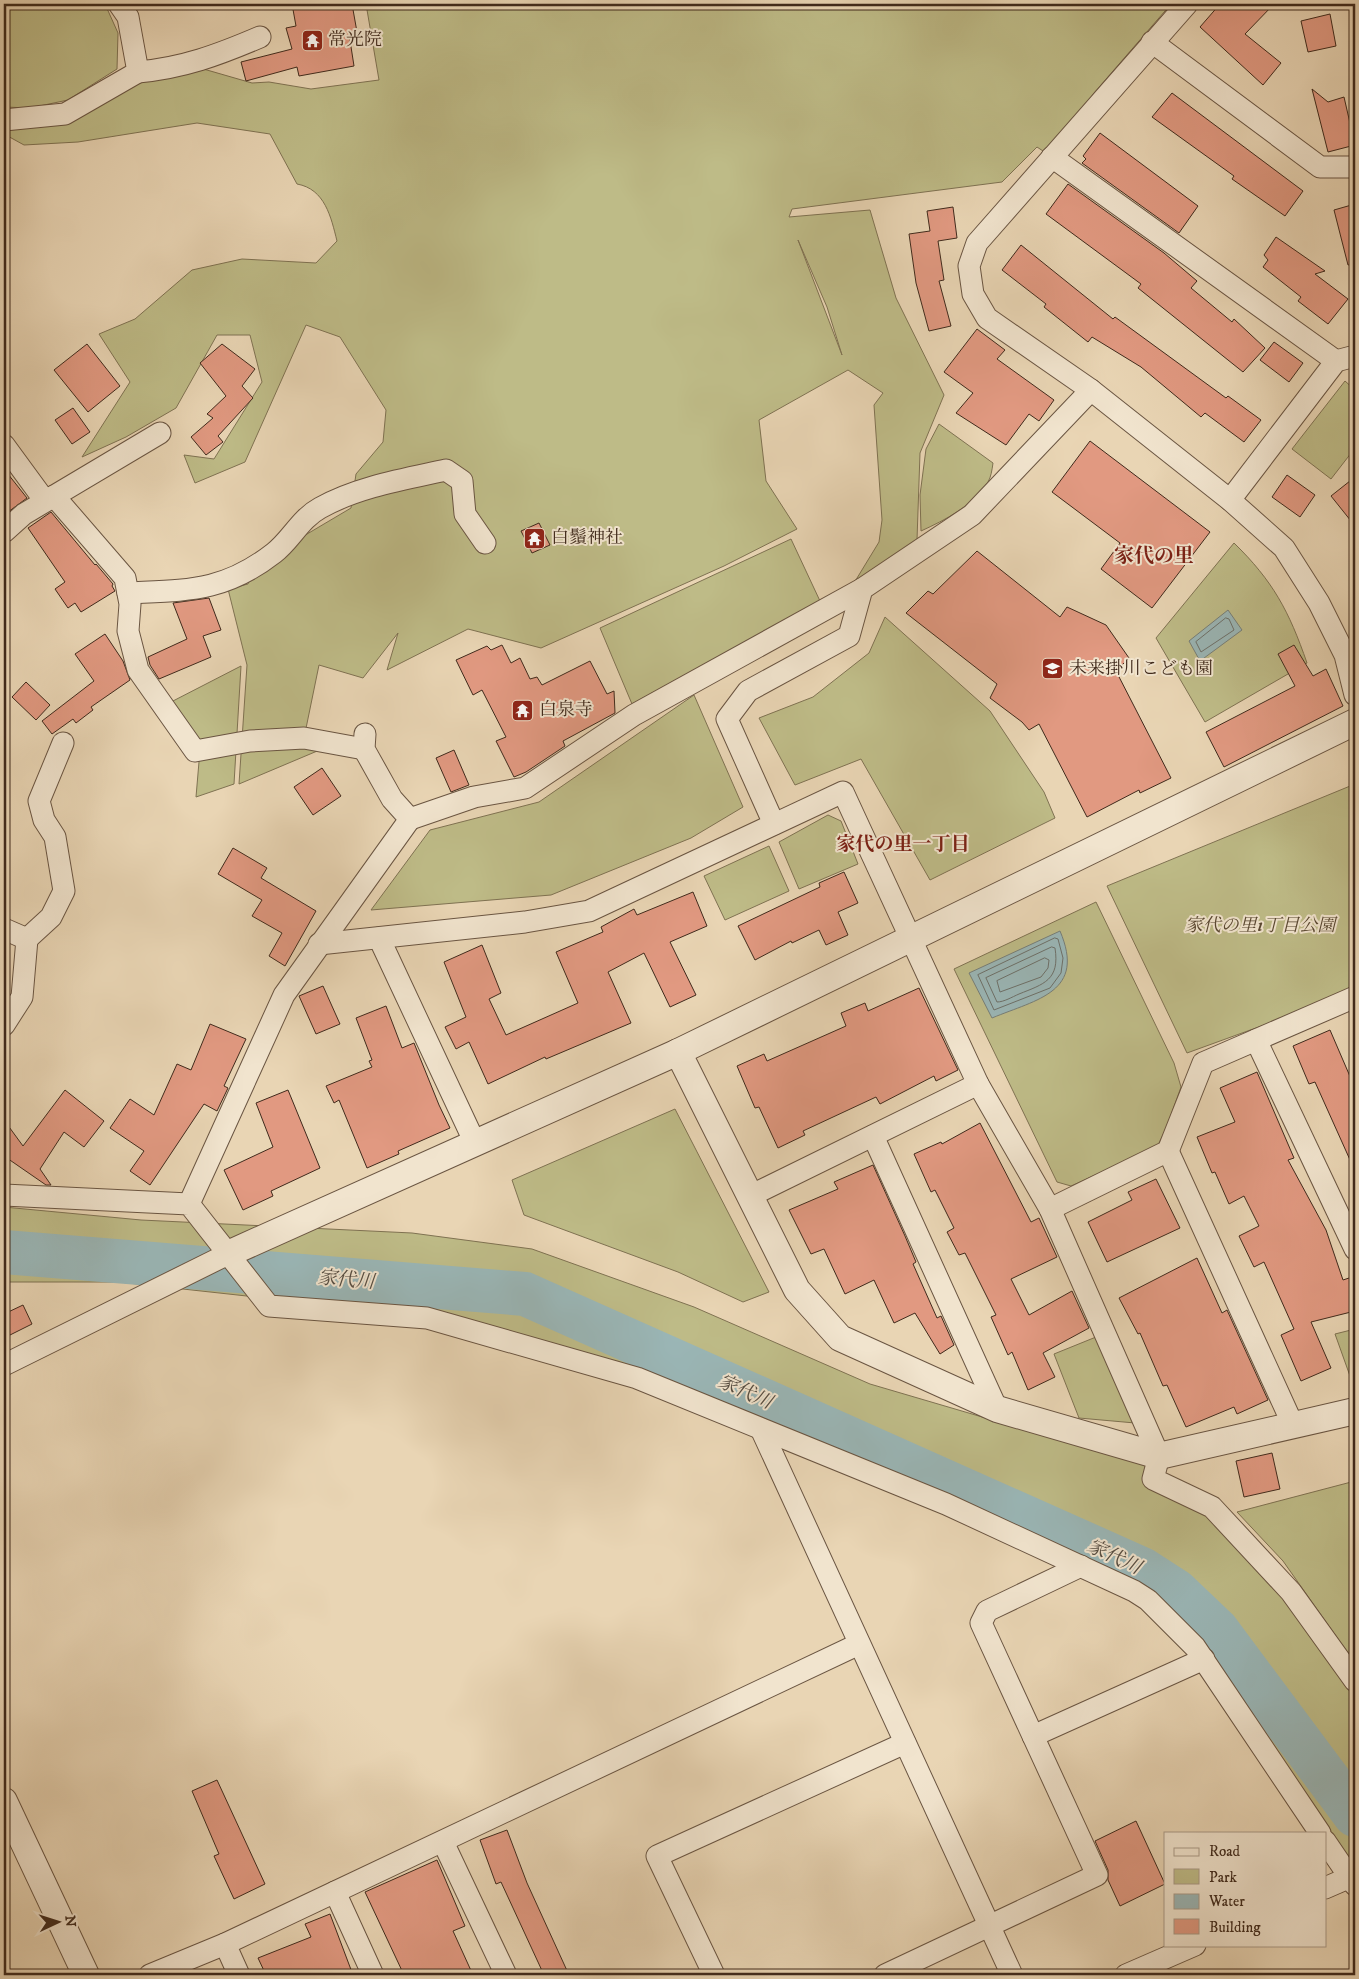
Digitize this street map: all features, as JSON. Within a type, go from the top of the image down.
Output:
[{"type":"street","points":[[119,4],[128,17],[138,72]]},
{"type":"street","points":[[1186,4],[978,243],[969,266],[973,294],[987,318],[1091,390],[1230,500],[1284,548],[1320,603],[1345,655],[1355,695]]},
{"type":"street","points":[[4,120],[65,114],[138,72],[169,70],[207,59],[260,37]]},
{"type":"street","points":[[1152,42],[1320,166],[1355,167]]},
{"type":"street","points":[[1052,157],[1346,358],[1230,500]]},
{"type":"street","points":[[189,1204],[284,995],[410,819],[474,798],[524,788],[634,715],[862,589],[972,515],[1091,390]]},
{"type":"street","points":[[4,532],[24,514],[160,433]]},
{"type":"street","points":[[4,445],[50,499],[125,578],[130,604],[128,631],[138,670],[196,751],[250,741],[304,738],[364,742],[392,799],[410,819]]},
{"type":"street","points":[[128,593],[197,590],[231,580],[275,552],[300,523],[318,509],[340,498],[446,470],[462,481],[464,514],[485,543]]},
{"type":"street","points":[[774,824],[727,719],[748,690],[849,636],[862,589]]},
{"type":"street","points":[[4,1365],[230,1253],[678,1052],[1355,722]]},
{"type":"street","points":[[4,1024],[22,997],[27,938],[51,917],[64,891],[55,837],[44,820],[39,801],[63,743]]},
{"type":"street","points":[[319,944],[525,922],[589,910],[843,792],[912,937],[978,1084],[1050,1209],[1159,1456],[1153,1479],[1212,1507],[1291,1592],[1355,1681]]},
{"type":"street","points":[[4,929],[27,938]]},
{"type":"street","points":[[379,938],[475,1143]]},
{"type":"street","points":[[1050,1209],[1168,1151],[1203,1063],[1355,997]]},
{"type":"street","points":[[1256,1040],[1355,1249]]},
{"type":"street","points":[[678,1052],[797,1290],[840,1338],[997,1409],[1159,1456],[1355,1411]]},
{"type":"street","points":[[750,1196],[978,1084]]},
{"type":"street","points":[[873,1136],[997,1409]]},
{"type":"street","points":[[1168,1151],[1293,1425]]},
{"type":"street","points":[[4,1195],[189,1204],[230,1253],[269,1306],[427,1318],[637,1378],[946,1504],[1081,1566],[1148,1600],[1195,1647],[1319,1832]]},
{"type":"street","points":[[761,1428],[1012,1975]]},
{"type":"street","points":[[885,1975],[1097,1875],[981,1623],[987,1611],[1081,1566]]},
{"type":"street","points":[[150,1975],[225,1944],[859,1644]]},
{"type":"street","points":[[1033,1736],[1204,1659]]},
{"type":"street","points":[[714,1975],[657,1856],[905,1744]]},
{"type":"street","points":[[5,1807],[86,1975]]},
{"type":"street","points":[[443,1842],[506,1975]]},
{"type":"street","points":[[1326,1842],[1353,1879],[1326,1888]]},
{"type":"street","points":[[335,1892],[373,1975]]},
{"type":"street","points":[[225,1944],[239,1975]]},
{"type":"street","points":[[1126,1975],[1193,1946]]},
{"type":"green space","points":[[4,4],[105,4],[118,33],[117,69],[68,100],[30,108],[4,107]]},
{"type":"green space","points":[[366,4],[1171,4],[1094,93],[1052,157],[1037,147],[1002,182],[792,209],[789,217],[870,210],[896,298],[944,395],[920,453],[917,540],[854,583],[879,542],[882,520],[874,405],[883,393],[848,370],[759,420],[766,481],[797,529],[724,566],[541,648],[468,629],[387,670],[398,633],[363,678],[319,665],[304,738],[322,749],[239,784],[247,665],[228,589],[248,584],[253,566],[351,508],[356,474],[383,442],[386,410],[340,337],[306,325],[245,462],[195,483],[184,455],[214,459],[262,382],[250,335],[217,335],[176,408],[126,437],[82,457],[130,382],[99,334],[135,319],[192,270],[242,259],[316,263],[337,241],[329,214],[325,205],[314,192],[307,187],[297,184],[270,134],[197,123],[78,142],[24,145],[4,134],[4,131],[55,124],[126,79],[200,68],[252,83],[269,82],[311,89],[379,80]],"holes":[[[798,240],[827,307],[842,355]]]},
{"type":"green space","points":[[1345,381],[1355,390],[1355,448],[1331,479],[1292,449]]},
{"type":"green space","points":[[939,424],[993,463],[991,476],[982,491],[967,505],[949,517],[921,531],[920,495],[926,449]]},
{"type":"green space","points":[[791,539],[820,601],[632,704],[600,628]]},
{"type":"green space","points":[[1234,543],[1259,570],[1278,598],[1286,612],[1307,663],[1205,722],[1156,638]]},
{"type":"green space","points":[[885,617],[990,711],[1044,792],[1055,818],[930,880],[861,759],[795,785],[759,718],[813,697],[869,653]]},
{"type":"green space","points":[[241,666],[234,784],[196,797],[200,750],[171,702]]},
{"type":"green space","points":[[694,695],[743,807],[691,838],[551,895],[371,910],[430,830],[539,802]]},
{"type":"green space","name":"家代の里1丁目公園","points":[[1355,784],[1355,992],[1187,1053],[1107,886]]},
{"type":"green space","points":[[828,815],[841,821],[858,864],[799,889],[779,842]]},
{"type":"green space","points":[[769,846],[789,891],[725,920],[704,876]]},
{"type":"green space","points":[[1096,902],[1174,1063],[1181,1087],[1166,1129],[1157,1147],[1071,1186],[1057,1182],[954,969]]},
{"type":"green space","points":[[675,1109],[769,1292],[743,1302],[678,1272],[524,1215],[512,1180]]},
{"type":"green space","points":[[4,1207],[141,1220],[412,1233],[532,1249],[694,1307],[870,1384],[1142,1464],[1225,1522],[1355,1681],[1355,1866],[1195,1647],[1134,1591],[939,1499],[456,1319],[119,1282],[4,1282]]},
{"type":"green space","points":[[1355,1329],[1355,1390],[1335,1334]]},
{"type":"green space","points":[[1096,1337],[1135,1423],[1079,1418],[1054,1354]]},
{"type":"green space","points":[[1355,1481],[1355,1663],[1283,1561],[1237,1512]]},
{"type":"water","points":[[1228,610],[1242,630],[1200,661],[1189,641]]},
{"type":"water","points":[[1060,931],[1066,951],[1067,968],[1062,980],[1053,990],[1041,998],[992,1018],[969,973]]},
{"type":"building","name":"常光院","points":[[292,4],[352,4],[357,32],[349,34],[354,66],[299,76],[297,67],[246,81],[241,62],[292,49],[286,28],[296,26]]},
{"type":"building","points":[[1220,4],[1274,4],[1245,34],[1281,63],[1263,85],[1200,27]]},
{"type":"building","points":[[1330,14],[1336,46],[1308,52],[1301,21]]},
{"type":"building","points":[[1312,89],[1328,102],[1344,97],[1355,145],[1328,152]]},
{"type":"building","points":[[1172,93],[1303,191],[1285,216],[1232,179],[1234,176],[1152,117]]},
{"type":"building","points":[[1100,133],[1198,206],[1179,233],[1082,163],[1086,159],[1083,156]]},
{"type":"building","points":[[1068,184],[1164,253],[1197,281],[1191,288],[1232,322],[1234,319],[1265,348],[1243,372],[1138,288],[1141,284],[1046,214]]},
{"type":"building","points":[[1355,204],[1355,264],[1348,265],[1334,210]]},
{"type":"building","points":[[953,207],[957,238],[938,241],[944,280],[939,281],[951,326],[929,331],[916,283],[909,234],[930,231],[927,211]]},
{"type":"building","points":[[1276,237],[1325,271],[1315,274],[1348,299],[1328,324],[1298,301],[1301,297],[1263,267],[1268,260],[1264,255]]},
{"type":"building","points":[[1021,245],[1113,319],[1115,317],[1226,398],[1228,396],[1261,420],[1244,442],[1205,413],[1201,417],[1141,367],[1092,337],[1088,342],[1044,307],[1046,304],[1002,270]]},
{"type":"building","points":[[977,329],[1005,350],[997,359],[1054,400],[1039,421],[1029,414],[1006,445],[956,413],[973,393],[944,372]]},
{"type":"building","points":[[1274,342],[1303,363],[1289,382],[1260,360]]},
{"type":"building","points":[[87,344],[120,386],[88,412],[54,370]]},
{"type":"building","points":[[222,344],[255,369],[242,386],[253,398],[218,436],[223,442],[206,455],[191,437],[213,418],[207,414],[226,396],[200,363]]},
{"type":"building","points":[[73,408],[90,432],[72,444],[55,420]]},
{"type":"building","points":[[1090,441],[1210,532],[1152,608],[1101,569],[1120,543],[1052,492]]},
{"type":"building","points":[[4,469],[27,498],[4,515]]},
{"type":"building","points":[[1287,475],[1315,495],[1300,517],[1272,497]]},
{"type":"building","points":[[1355,477],[1355,526],[1331,496]]},
{"type":"building","points":[[51,512],[113,584],[112,586],[115,591],[81,612],[75,603],[68,608],[55,589],[65,582],[28,528]]},
{"type":"building","name":"白鬚神社","points":[[539,523],[550,545],[532,553],[521,531]]},
{"type":"building","points":[[977,551],[1060,617],[1067,607],[1106,625],[1129,658],[1116,671],[1171,778],[1140,793],[1139,790],[1087,817],[1039,724],[1029,730],[1022,722],[990,698],[997,684],[906,613],[928,591],[933,594]]},
{"type":"building","points":[[209,598],[221,630],[203,636],[211,657],[159,679],[150,665],[148,657],[187,639],[173,603]]},
{"type":"building","points":[[105,634],[123,661],[130,680],[91,707],[93,710],[76,723],[73,719],[52,734],[42,721],[94,681],[75,654]]},
{"type":"building","points":[[502,645],[511,663],[520,658],[530,679],[537,677],[542,685],[590,661],[607,694],[614,691],[615,713],[563,741],[565,746],[526,772],[514,777],[496,741],[506,737],[482,690],[473,695],[456,660],[487,646],[491,650]]},
{"type":"building","points":[[1294,645],[1313,676],[1326,669],[1343,706],[1224,767],[1206,732],[1295,686],[1278,654]]},
{"type":"building","points":[[26,682],[50,705],[36,720],[12,697]]},
{"type":"building","points":[[454,750],[469,785],[451,792],[436,758]]},
{"type":"building","points":[[322,768],[341,796],[313,815],[294,787]]},
{"type":"building","points":[[233,848],[267,868],[261,878],[316,911],[285,966],[269,956],[282,933],[252,916],[262,900],[218,874]]},
{"type":"building","points":[[844,872],[858,903],[838,912],[848,935],[826,945],[819,930],[792,943],[791,941],[755,960],[738,926],[820,887],[819,883]]},
{"type":"building","points":[[693,892],[707,926],[670,942],[696,995],[670,1007],[644,953],[608,972],[631,1023],[546,1059],[545,1057],[488,1084],[469,1042],[456,1049],[445,1027],[466,1017],[444,962],[482,945],[501,993],[489,999],[506,1035],[578,1003],[556,952],[603,932],[601,927],[634,909],[637,915]]},
{"type":"building","points":[[323,986],[340,1024],[316,1034],[299,996]]},
{"type":"building","points":[[919,988],[958,1070],[936,1081],[934,1076],[880,1104],[876,1097],[803,1131],[805,1135],[778,1148],[759,1107],[755,1108],[737,1066],[764,1054],[767,1061],[846,1026],[841,1013],[865,1003],[868,1011]]},
{"type":"building","points":[[386,1006],[402,1048],[414,1043],[450,1128],[398,1151],[399,1154],[367,1168],[339,1100],[334,1103],[326,1086],[372,1067],[369,1061],[372,1060],[356,1018]]},
{"type":"building","points":[[210,1024],[246,1039],[224,1086],[228,1088],[217,1111],[204,1104],[150,1185],[130,1171],[144,1151],[110,1128],[130,1099],[154,1115],[177,1064],[191,1070]]},
{"type":"building","points":[[1330,1030],[1355,1088],[1355,1171],[1315,1082],[1309,1084],[1293,1046]]},
{"type":"building","points":[[1257,1072],[1294,1158],[1288,1160],[1326,1230],[1343,1280],[1355,1276],[1355,1311],[1311,1322],[1331,1368],[1301,1381],[1281,1335],[1294,1329],[1264,1262],[1254,1267],[1239,1236],[1259,1226],[1244,1196],[1229,1204],[1215,1172],[1212,1173],[1197,1137],[1235,1122],[1220,1088]]},
{"type":"building","points":[[65,1090],[104,1121],[84,1147],[64,1132],[40,1169],[51,1185],[46,1185],[4,1156],[4,1120],[23,1146]]},
{"type":"building","points":[[288,1090],[320,1168],[271,1191],[273,1196],[243,1210],[224,1170],[273,1147],[256,1103]]},
{"type":"building","points":[[980,1123],[1031,1222],[1039,1218],[1057,1257],[1011,1279],[1029,1315],[1072,1291],[1089,1328],[1043,1353],[1055,1377],[1028,1390],[1012,1352],[1008,1355],[991,1317],[996,1315],[965,1253],[959,1255],[947,1232],[954,1228],[935,1190],[931,1192],[914,1154],[941,1142],[942,1144]]},
{"type":"building","points":[[873,1165],[916,1262],[913,1264],[937,1318],[941,1316],[954,1345],[940,1354],[915,1313],[894,1323],[874,1280],[845,1294],[824,1249],[811,1254],[789,1210],[838,1189],[834,1182]]},
{"type":"building","points":[[1156,1179],[1180,1228],[1107,1262],[1088,1222],[1132,1200],[1128,1192]]},
{"type":"building","points":[[1197,1258],[1222,1313],[1227,1310],[1268,1400],[1237,1414],[1234,1407],[1186,1427],[1167,1385],[1163,1386],[1140,1333],[1138,1334],[1119,1298]]},
{"type":"building","points":[[23,1305],[32,1324],[4,1338],[4,1314]]},
{"type":"building","points":[[1272,1453],[1280,1489],[1244,1497],[1236,1461]]},
{"type":"building","points":[[217,1780],[265,1884],[234,1899],[214,1856],[219,1854],[192,1791]]},
{"type":"building","points":[[1136,1821],[1164,1884],[1120,1906],[1108,1880],[1108,1870],[1095,1841]]},
{"type":"building","points":[[507,1830],[527,1883],[569,1975],[544,1975],[501,1882],[496,1884],[480,1840]]},
{"type":"building","points":[[437,1860],[465,1926],[453,1931],[473,1975],[404,1975],[365,1892]]},
{"type":"building","points":[[330,1914],[353,1975],[266,1975],[258,1958],[311,1937],[305,1924]]},
{"type":"waterway","name":"家代川","points":[[4,1252],[525,1294],[1142,1569],[1176,1591],[1217,1630],[1355,1815]]},
{"type":"place","name":"常光院","points":[[312,40]]},
{"type":"place","name":"白鬚神社","points":[[535,538]]},
{"type":"place","name":"未来掛川こども園","points":[[1053,669]]},
{"type":"place","name":"白泉寺","points":[[523,710]]},
{"type":"district","name":"家代の里","points":[[1154,556]]},
{"type":"district","name":"家代の里一丁目","points":[[903,844]]}]
